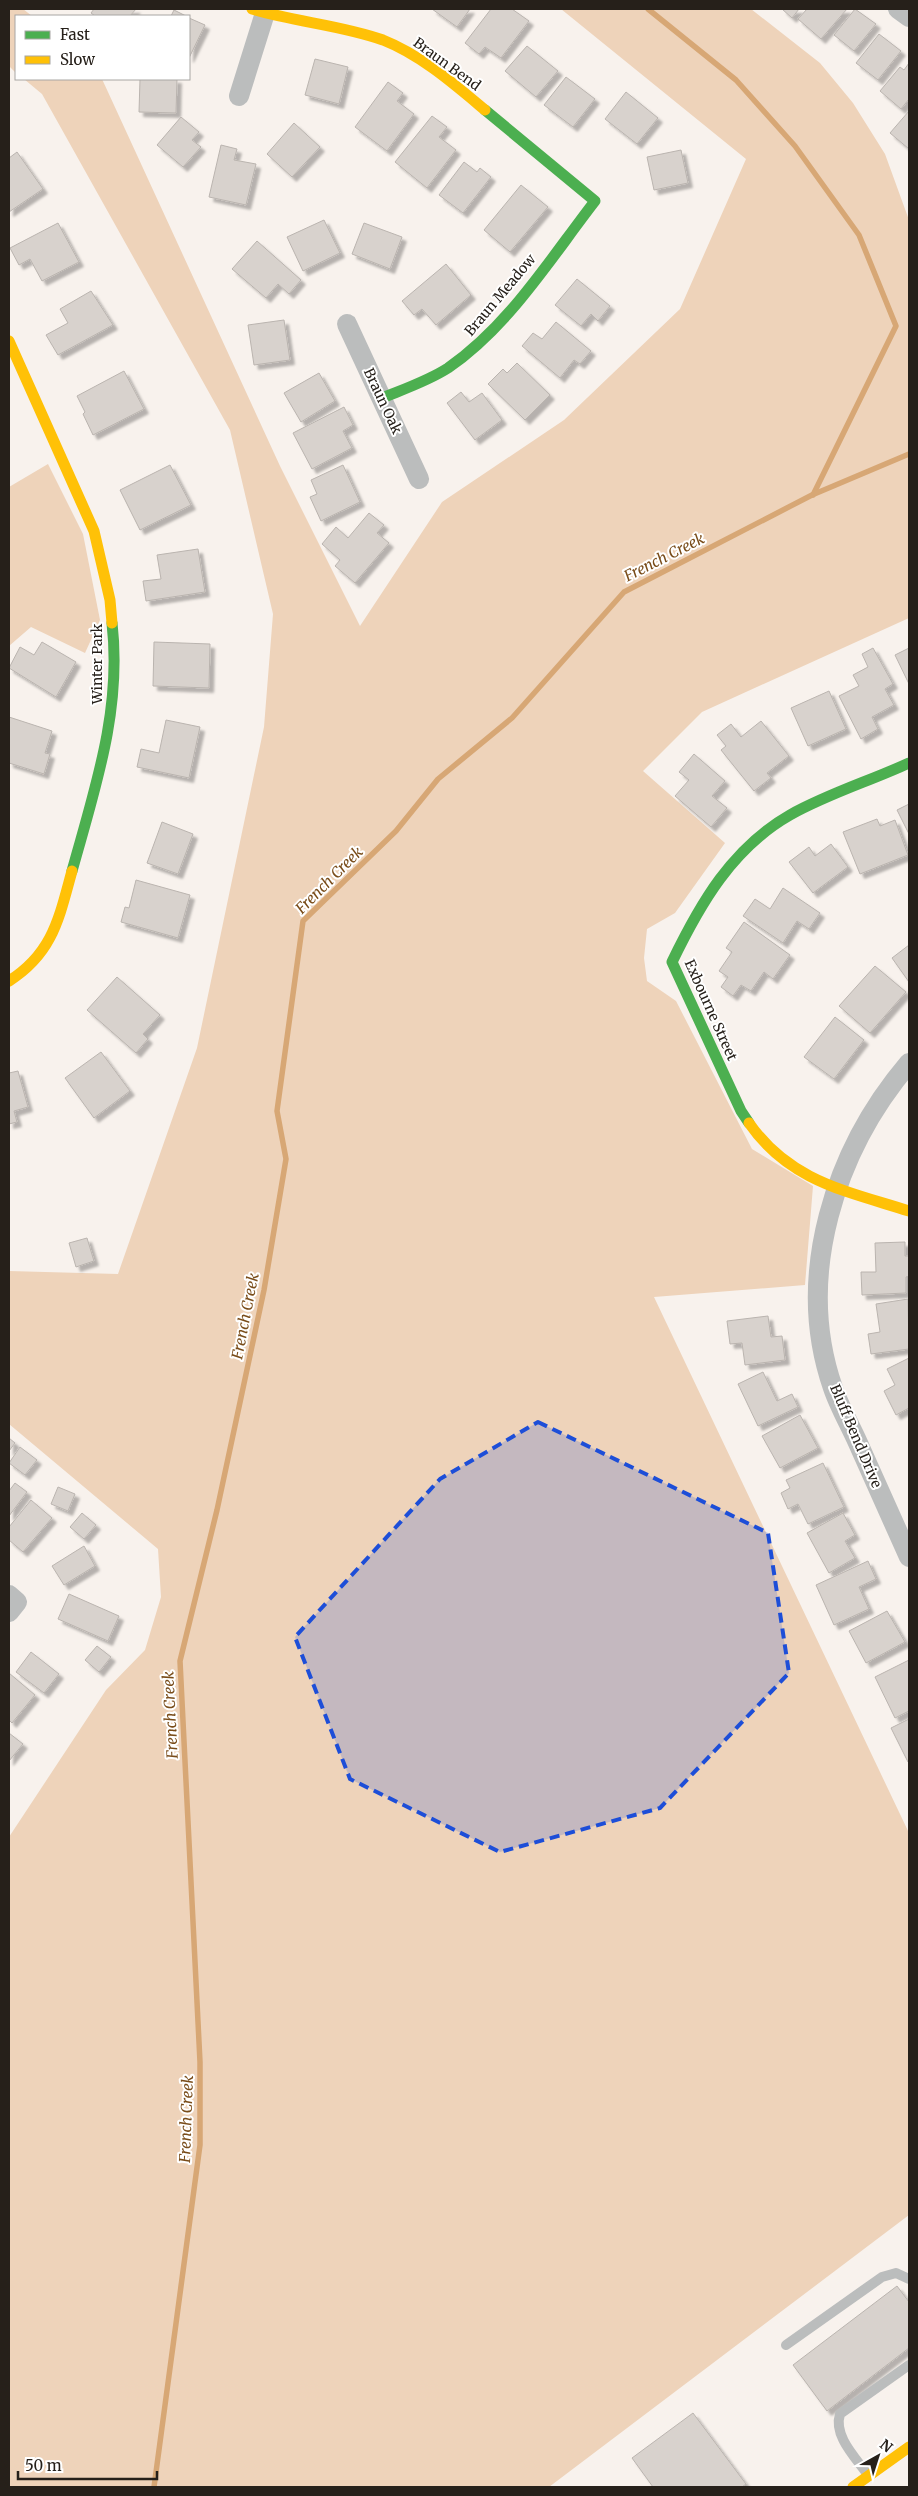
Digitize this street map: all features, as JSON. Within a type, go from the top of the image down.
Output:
[{"type":"street","points":[[898,9],[909,17]]},
{"type":"street","points":[[239,96],[259,11]]},
{"type":"street","name":"Braun Bend","points":[[259,11],[293,21],[353,31],[385,41],[414,56],[445,78],[595,201]]},
{"type":"street","name":"Braun Meadow","points":[[382,398],[445,370],[472,351],[497,325],[595,201]]},
{"type":"street","name":"Braun Oak","points":[[347,324],[419,479]]},
{"type":"street","name":"Winter Park","points":[[9,344],[94,531],[110,600],[114,638],[114,682],[107,744],[58,923],[52,939],[35,964],[9,981]]},
{"type":"street","name":"Exbourne Street","points":[[838,1188],[814,1180],[785,1162],[760,1139],[750,1126],[741,1111],[672,962],[688,928],[723,873],[763,833],[788,816],[820,800],[909,764]]},
{"type":"street","name":"Bluff Bend Drive","points":[[908,1551],[833,1387],[822,1344],[819,1310],[820,1260],[824,1235],[850,1154],[870,1115],[909,1063]]},
{"type":"street","points":[[838,1188],[909,1211]]},
{"type":"street","points":[[853,2487],[909,2448]]},
{"type":"lane","points":[[786,2345],[882,2276],[896,2273],[909,2279]]},
{"type":"lane","points":[[869,2476],[840,2435],[836,2424],[840,2414],[909,2365]]},
{"type":"highlighted area","points":[[538,1422],[768,1533],[789,1673],[660,1808],[500,1852],[350,1779],[295,1637],[440,1479]]},
{"type":"shaded area","points":[[9,9],[23,9],[31,15],[15,15],[15,72],[9,66]]},
{"type":"shaded area","points":[[561,9],[751,9],[820,63],[853,103],[885,154],[909,220],[909,618],[702,712],[643,771],[725,843],[675,913],[647,929],[644,958],[647,981],[676,1001],[752,1149],[813,1186],[805,1285],[654,1297],[909,1833],[909,2215],[549,2487],[9,2487],[9,1837],[106,1690],[145,1650],[161,1597],[158,1549],[9,1424],[9,1271],[118,1274],[197,1048],[264,727],[273,614],[230,430],[42,94],[25,80],[102,80],[280,466],[360,626],[442,502],[564,420],[680,309],[746,159]]},
{"type":"shaded area","points":[[48,464],[83,534],[100,620],[85,653],[31,627],[9,646],[9,487]]},
{"type":"building","points":[[94,9],[136,9],[131,15],[94,15],[91,13]]},
{"type":"building","points":[[432,9],[470,9],[457,27]]},
{"type":"building","points":[[491,9],[512,9],[529,21],[501,58],[485,47],[479,54],[465,43]]},
{"type":"building","points":[[782,9],[799,9],[792,18]]},
{"type":"building","points":[[807,9],[847,9],[821,39],[798,19]]},
{"type":"building","points":[[855,9],[876,24],[854,51],[834,35]]},
{"type":"building","points":[[174,10],[184,15],[172,15]]},
{"type":"building","points":[[190,18],[205,25],[190,56]]},
{"type":"building","points":[[879,34],[901,51],[878,80],[856,63]]},
{"type":"building","points":[[527,46],[558,71],[536,97],[505,71]]},
{"type":"building","points":[[315,59],[348,67],[339,104],[305,95]]},
{"type":"building","points":[[909,63],[909,99],[901,109],[880,91],[900,67],[904,70]]},
{"type":"building","points":[[566,77],[595,99],[573,127],[544,105]]},
{"type":"building","points":[[140,80],[177,80],[176,113],[139,112]]},
{"type":"building","points":[[388,82],[403,93],[397,101],[414,114],[387,151],[355,127]]},
{"type":"building","points":[[626,92],[658,118],[637,144],[605,119]]},
{"type":"building","points":[[909,111],[909,149],[890,133]]},
{"type":"building","points":[[432,116],[447,127],[439,137],[456,150],[427,188],[395,162]]},
{"type":"building","points":[[181,117],[199,132],[192,140],[201,147],[183,167],[157,145]]},
{"type":"building","points":[[294,123],[320,147],[292,177],[267,154]]},
{"type":"building","points":[[221,145],[237,149],[234,160],[256,164],[246,205],[209,197]]},
{"type":"building","points":[[681,150],[688,183],[654,190],[647,157]]},
{"type":"building","points":[[17,152],[43,189],[9,212],[9,158]]},
{"type":"building","points":[[464,162],[477,172],[480,168],[491,177],[463,213],[439,195]]},
{"type":"building","points":[[521,185],[548,207],[510,252],[484,230]]},
{"type":"building","points":[[324,220],[340,253],[303,271],[287,237]]},
{"type":"building","points":[[58,223],[79,262],[42,281],[30,259],[19,265],[10,248]]},
{"type":"building","points":[[364,223],[402,237],[390,269],[352,254]]},
{"type":"building","points":[[257,241],[301,280],[289,294],[278,284],[266,298],[232,269]]},
{"type":"building","points":[[446,264],[471,295],[436,325],[422,309],[414,315],[402,301]]},
{"type":"building","points":[[577,279],[610,306],[598,321],[591,314],[581,326],[555,305]]},
{"type":"building","points":[[91,291],[113,325],[58,355],[46,335],[68,323],[60,309]]},
{"type":"building","points":[[284,320],[290,360],[254,365],[248,325]]},
{"type":"building","points":[[556,322],[591,351],[580,364],[574,360],[560,378],[522,346],[533,333],[542,339]]},
{"type":"building","points":[[517,363],[550,395],[525,420],[488,384],[503,369],[507,373]]},
{"type":"building","points":[[124,371],[144,409],[93,435],[77,396]]},
{"type":"building","points":[[319,373],[335,401],[301,422],[284,393]]},
{"type":"building","points":[[461,392],[469,402],[482,393],[502,420],[475,440],[447,403]]},
{"type":"building","points":[[344,407],[353,425],[343,431],[352,448],[312,469],[293,433]]},
{"type":"building","points":[[170,465],[191,505],[140,530],[120,490]]},
{"type":"building","points":[[343,465],[360,502],[321,521],[310,497],[317,494],[311,480]]},
{"type":"building","points":[[369,513],[384,525],[377,533],[389,543],[355,583],[335,566],[340,560],[322,544],[336,527],[348,538]]},
{"type":"building","points":[[198,549],[205,592],[146,601],[143,581],[161,579],[157,555]]},
{"type":"building","points":[[42,642],[76,662],[56,697],[9,668],[20,647],[34,655]]},
{"type":"building","points":[[154,642],[210,644],[209,688],[153,686]]},
{"type":"building","points":[[873,648],[893,684],[885,689],[894,705],[872,717],[878,729],[861,739],[839,696],[859,686],[853,675],[868,667],[862,654]]},
{"type":"building","points":[[909,648],[909,684],[895,655]]},
{"type":"building","points":[[829,691],[846,729],[808,746],[791,708]]},
{"type":"building","points":[[9,717],[52,731],[45,753],[50,754],[44,774],[9,763]]},
{"type":"building","points":[[166,720],[200,727],[189,778],[137,767],[141,749],[159,753]]},
{"type":"building","points":[[761,721],[789,756],[767,773],[771,778],[754,791],[721,750],[726,746],[717,735],[731,724],[741,737]]},
{"type":"building","points":[[694,754],[725,781],[712,796],[727,808],[711,827],[675,796],[689,780],[679,772]]},
{"type":"building","points":[[909,804],[909,834],[897,810]]},
{"type":"building","points":[[877,819],[880,826],[895,820],[908,855],[860,874],[843,832]]},
{"type":"building","points":[[162,822],[193,834],[178,874],[147,863]]},
{"type":"building","points":[[831,844],[848,867],[813,893],[789,862],[809,847],[815,856]]},
{"type":"building","points":[[136,880],[190,895],[178,938],[121,922],[125,907],[129,908]]},
{"type":"building","points":[[783,888],[820,913],[809,929],[797,921],[783,943],[743,916],[755,899],[770,909]]},
{"type":"building","points":[[744,922],[790,955],[773,979],[764,972],[751,991],[741,985],[733,996],[721,987],[728,977],[719,971],[732,952],[726,948]]},
{"type":"building","points":[[909,945],[909,982],[892,958]]},
{"type":"building","points":[[875,966],[906,992],[870,1033],[839,1006]]},
{"type":"building","points":[[117,977],[160,1015],[143,1034],[148,1039],[136,1053],[87,1010]]},
{"type":"building","points":[[835,1017],[864,1040],[834,1079],[804,1057]]},
{"type":"building","points":[[101,1052],[130,1091],[94,1118],[65,1078]]},
{"type":"building","points":[[18,1071],[28,1107],[14,1111],[17,1122],[9,1124],[9,1073]]},
{"type":"building","points":[[87,1238],[94,1261],[76,1267],[69,1243]]},
{"type":"building","points":[[905,1242],[905,1256],[909,1256],[909,1276],[906,1277],[906,1293],[862,1295],[861,1272],[876,1272],[875,1243]]},
{"type":"building","points":[[908,1299],[909,1349],[871,1354],[868,1334],[880,1332],[876,1304]]},
{"type":"building","points":[[768,1316],[771,1337],[782,1336],[785,1360],[745,1365],[742,1343],[730,1344],[727,1321]]},
{"type":"building","points":[[909,1358],[909,1408],[896,1415],[884,1391],[895,1385],[887,1369]]},
{"type":"building","points":[[763,1372],[777,1401],[792,1394],[798,1407],[758,1426],[738,1384]]},
{"type":"building","points":[[800,1415],[818,1448],[780,1468],[762,1436]]},
{"type":"building","points":[[9,1438],[15,1443],[9,1451]]},
{"type":"building","points":[[20,1447],[37,1460],[25,1475],[9,1463]]},
{"type":"building","points":[[823,1463],[844,1507],[808,1524],[798,1504],[788,1509],[781,1493],[790,1488],[786,1480]]},
{"type":"building","points":[[15,1483],[27,1492],[9,1516],[9,1491]]},
{"type":"building","points":[[58,1487],[75,1494],[68,1511],[51,1504]]},
{"type":"building","points":[[31,1500],[52,1518],[23,1552],[9,1540],[9,1527]]},
{"type":"building","points":[[82,1513],[96,1525],[84,1539],[70,1527]]},
{"type":"building","points":[[843,1513],[855,1535],[845,1541],[855,1558],[829,1573],[807,1533]]},
{"type":"building","points":[[84,1546],[95,1566],[64,1585],[52,1566]]},
{"type":"building","points":[[868,1561],[876,1579],[859,1587],[869,1609],[834,1625],[816,1585]]},
{"type":"building","points":[[69,1594],[119,1616],[108,1641],[58,1619]]},
{"type":"building","points":[[887,1611],[905,1642],[866,1663],[849,1631]]},
{"type":"building","points":[[97,1646],[111,1657],[99,1672],[85,1660]]},
{"type":"building","points":[[31,1652],[59,1674],[44,1693],[16,1672]]},
{"type":"building","points":[[909,1660],[909,1711],[895,1718],[875,1677]]},
{"type":"building","points":[[9,1673],[35,1695],[12,1723],[9,1720]]},
{"type":"building","points":[[909,1719],[909,1761],[908,1762],[891,1728]]},
{"type":"building","points":[[9,1733],[23,1744],[9,1761]]},
{"type":"building","points":[[897,2286],[909,2302],[909,2348],[827,2411],[793,2365]]},
{"type":"building","points":[[693,2413],[746,2484],[742,2487],[653,2487],[632,2458]]},
{"type":"waterway","points":[[648,9],[736,80],[795,146],[859,235],[896,326],[813,495]]},
{"type":"waterway","name":"French Creek","points":[[154,2487],[200,2145],[200,2062],[180,1661],[217,1510],[264,1290],[286,1159],[277,1111],[303,921],[396,831],[438,779],[512,718],[624,592],[812,495],[909,454]]},
{"type":"traffic: fast","points":[[382,398],[440,373],[470,351],[528,290],[595,201],[485,110]]},
{"type":"traffic: fast","points":[[72,871],[97,779],[110,718],[114,655],[112,623]]},
{"type":"traffic: fast","points":[[749,1123],[741,1111],[672,962],[694,919],[720,879],[751,844],[769,828],[804,807],[909,763]]},
{"type":"traffic: slow","points":[[252,9],[367,35],[397,46],[449,80],[485,110]]},
{"type":"traffic: slow","points":[[9,341],[94,531],[110,600],[112,623]]},
{"type":"traffic: slow","points":[[9,981],[36,959],[45,946],[58,919],[72,871]]},
{"type":"traffic: slow","points":[[749,1123],[765,1143],[801,1171],[841,1190],[909,1211]]},
{"type":"traffic: slow","points":[[853,2487],[909,2447]]}]
